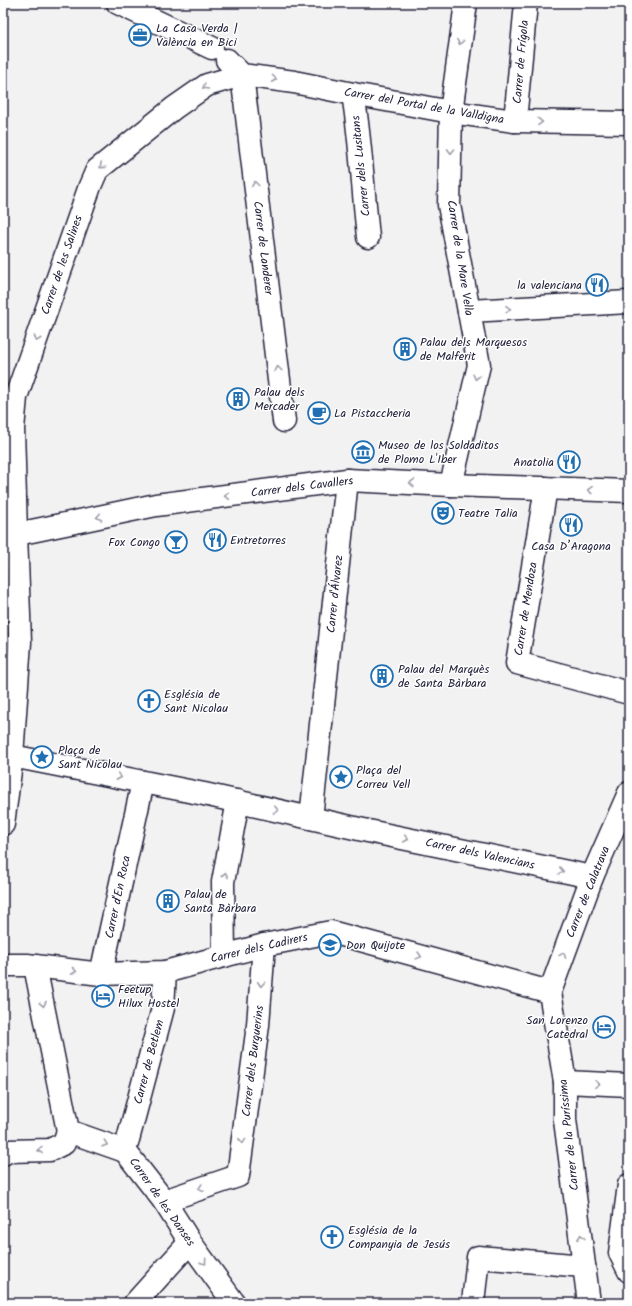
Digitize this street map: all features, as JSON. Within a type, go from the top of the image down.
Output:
[{"type":"street","name":"Carrer del Portal de la Valldigna","points":[[118,3],[227,61],[294,82],[451,112],[515,121],[629,123]]},
{"type":"street","name":"Carrer de la Mare Vella","points":[[451,485],[479,365],[449,206],[451,112],[466,3]]},
{"type":"street","name":"Carrer de Frígola","points":[[515,121],[526,3]]},
{"type":"street","name":"Carrer de Landerer","points":[[227,61],[284,421]]},
{"type":"street","name":"Carrer de les Salines","points":[[12,756],[20,642],[9,535],[13,429],[16,397],[97,170],[174,108],[208,85],[227,61]]},
{"type":"street","name":"Carrer dels Lusitans","points":[[353,94],[358,123],[362,186],[368,237]]},
{"type":"street","points":[[469,312],[629,302]]},
{"type":"street","name":"Carrer dels Cavallers","points":[[9,535],[156,506],[347,480],[629,491]]},
{"type":"street","name":"Carrer d'Álvarez","points":[[311,818],[347,480]]},
{"type":"street","name":"Carrer de Mendoza","points":[[546,488],[517,664],[629,693]]},
{"type":"street","points":[[3,824],[12,756],[238,801],[311,818]]},
{"type":"street","name":"Carrer d'En Roca","points":[[101,974],[143,782]]},
{"type":"street","name":"Carrer de Calatrava","points":[[550,992],[592,877],[629,793]]},
{"type":"street","points":[[224,956],[223,882],[238,801]]},
{"type":"street","name":"Carrer dels Valencians","points":[[311,818],[592,877]]},
{"type":"street","name":"Carrer dels Cadirers","points":[[3,964],[35,966],[101,974],[165,972],[264,945],[331,932],[550,992]]},
{"type":"street","name":"Carrer dels Burguerins","points":[[164,1201],[238,1176],[258,1025],[264,945]]},
{"type":"street","points":[[3,1154],[8,1151],[50,1150],[64,1143],[68,1131],[35,966]]},
{"type":"street","name":"Carrer de Betlem","points":[[125,1151],[164,1008],[165,972]]},
{"type":"street","name":"Carrer de la Puríssima","points":[[550,992],[565,1082],[565,1120],[589,1303]]},
{"type":"street","points":[[565,1082],[629,1085]]},
{"type":"street","name":"Carrer de les Danses","points":[[68,1131],[125,1151],[164,1201],[190,1242],[234,1303]]},
{"type":"street","points":[[629,1185],[620,1252],[629,1271]]},
{"type":"street","points":[[135,1303],[190,1242]]},
{"type":"street","points":[[473,1303],[478,1257],[584,1266]]},
{"type":"place","name":"La Casa Verda | València en Bici","points":[[140,35]]},
{"type":"place","name":"la valenciana","points":[[597,285]]},
{"type":"place","name":"Palau dels Marquesos de Malferit","points":[[405,349]]},
{"type":"place","name":"Palau dels Mercader","points":[[238,399]]},
{"type":"place","name":"La Pistaccheria","points":[[319,413]]},
{"type":"place","name":"Museo de los Soldaditos de Plomo L'Iber","points":[[363,452]]},
{"type":"place","name":"Anatolia","points":[[569,462]]},
{"type":"place","name":"Teatre Talia","points":[[443,513]]},
{"type":"place","name":"Casa D’Aragona","points":[[571,525]]},
{"type":"place","name":"Entretorres","points":[[215,540]]},
{"type":"place","name":"Fox Congo","points":[[176,542]]},
{"type":"place","name":"Palau del Marquès de Santa Bàrbara","points":[[382,676]]},
{"type":"place","name":"Església de Sant Nicolau","points":[[149,701]]},
{"type":"place","name":"Plaça de Sant Nicolau","points":[[42,757]]},
{"type":"place","name":"Plaça del Correu Vell","points":[[341,777]]},
{"type":"place","name":"Palau de Santa Bàrbara","points":[[168,901]]},
{"type":"place","name":"Don Quijote","points":[[330,945]]},
{"type":"place","name":"Feetup Hilux Hostel","points":[[103,996]]},
{"type":"place","name":"San Lorenzo Catedral","points":[[604,1027]]},
{"type":"place","name":"Església de la Companyia de Jesús","points":[[332,1237]]}]
